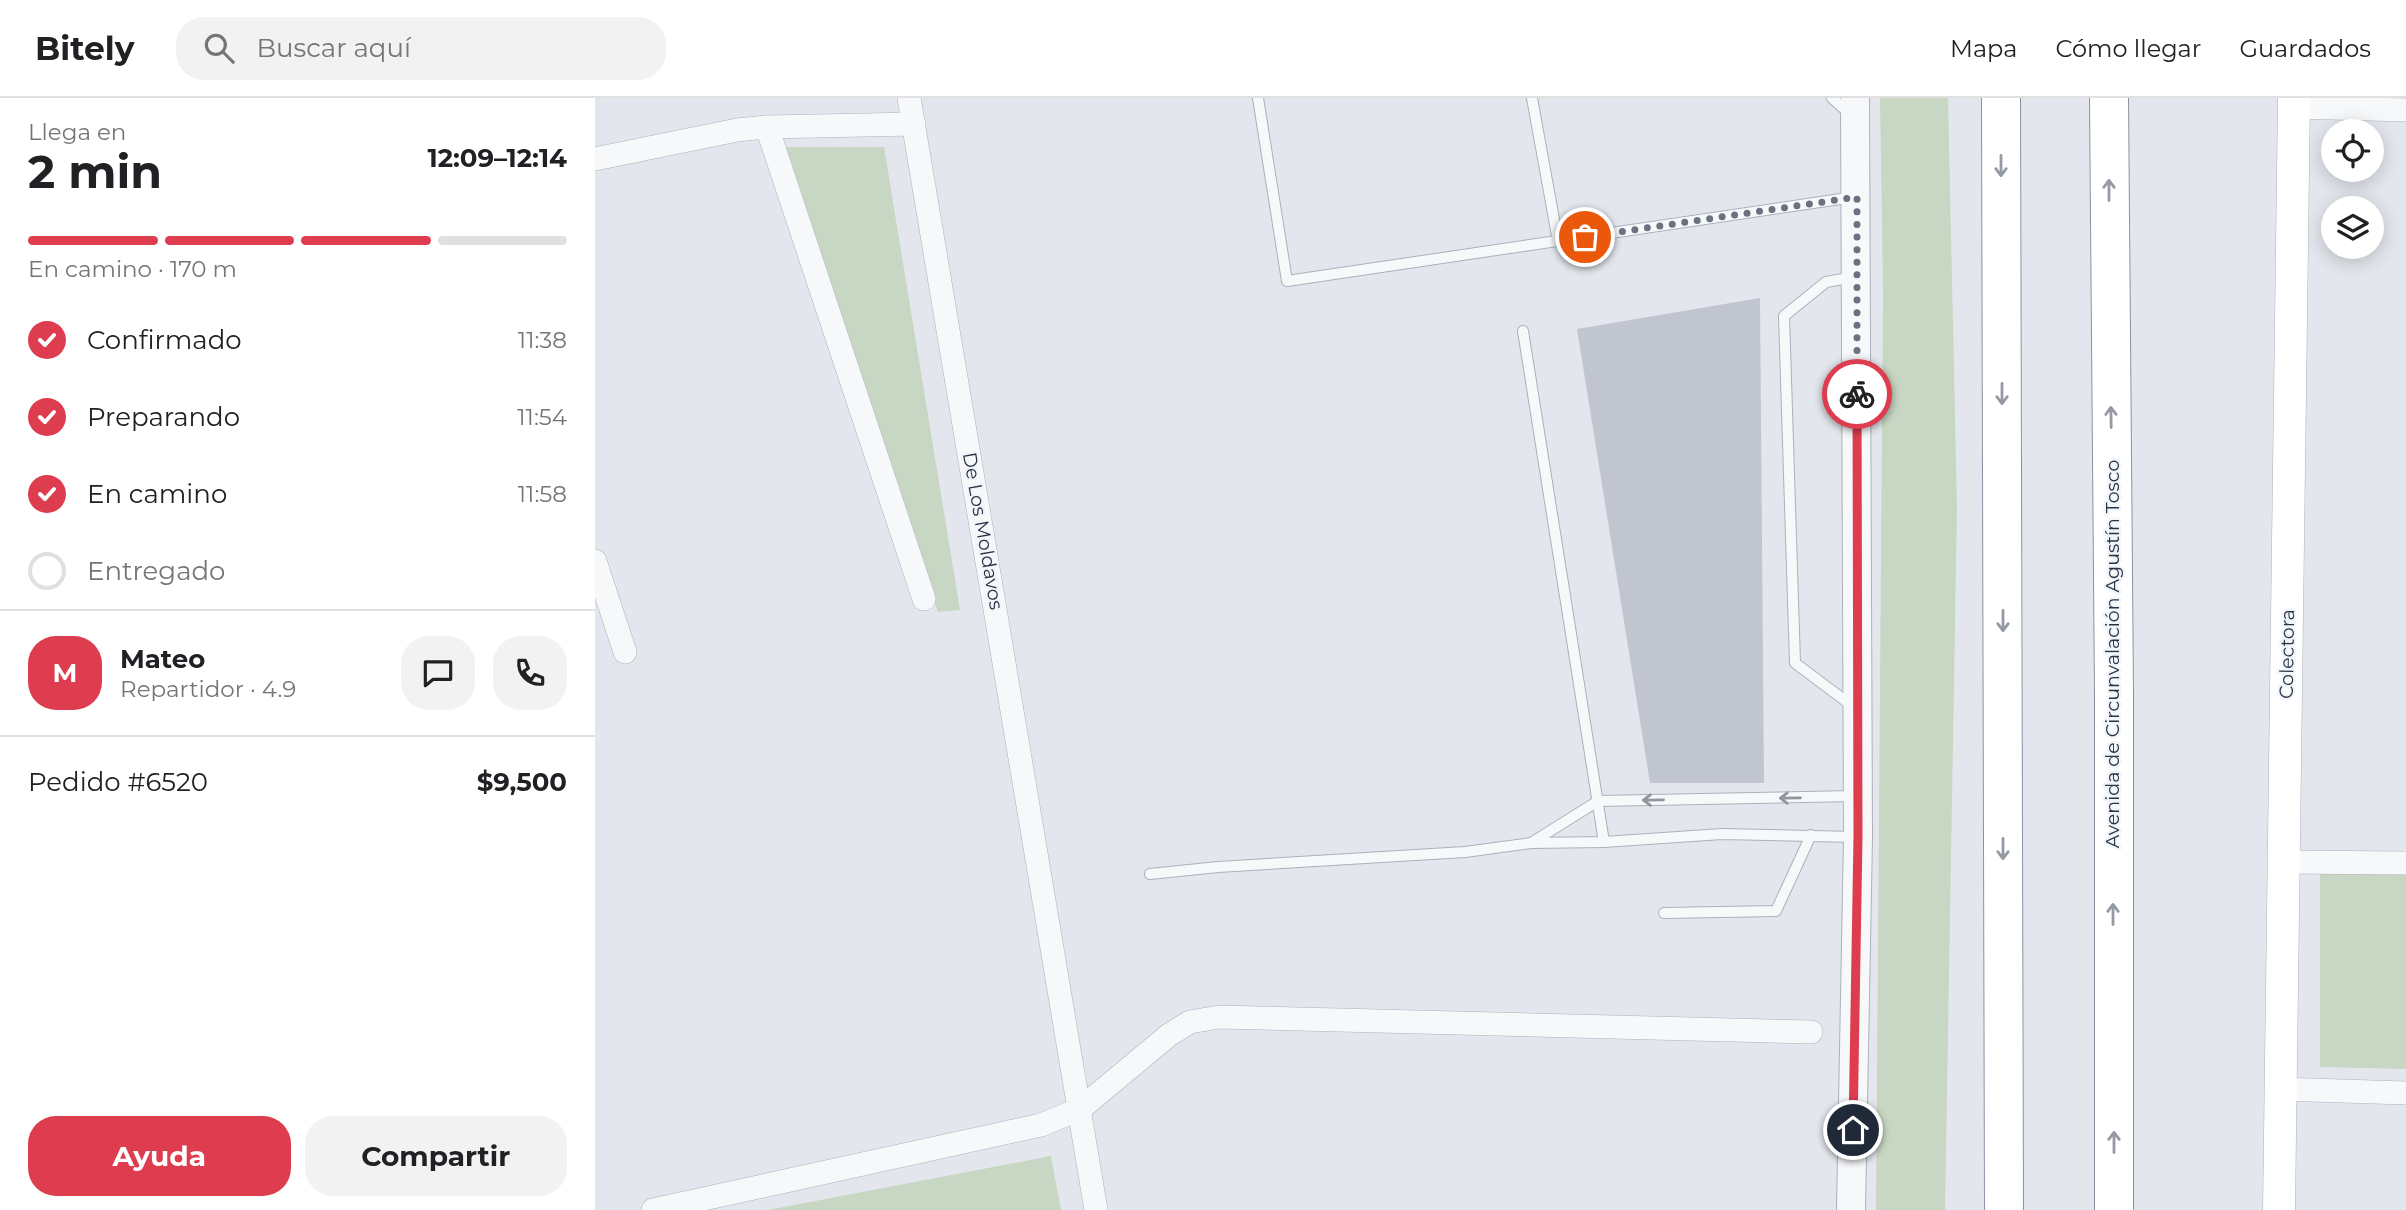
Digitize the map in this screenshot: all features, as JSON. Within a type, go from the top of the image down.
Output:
[{"type":"highway","points":[[2001,98],[2004,1210]]},
{"type":"highway","name":"Avenida de Circunvalación Agustín Tosco","points":[[2109,98],[2114,694],[2114,1210]]},
{"type":"main road","name":"Colectora","points":[[2279,1210],[2294,103]]},
{"type":"street","name":"De Los Moldavos","points":[[909,98],[1080,1109]]},
{"type":"street","points":[[2294,103],[2406,110]]},
{"type":"street","points":[[1851,1210],[1858,837],[1856,109]]},
{"type":"street","points":[[595,159],[737,130],[914,124]]},
{"type":"street","points":[[767,127],[924,599]]},
{"type":"street","points":[[595,561],[625,652]]},
{"type":"street","points":[[2284,862],[2406,863]]},
{"type":"street","points":[[653,1210],[729,1202],[1041,1125],[1080,1109],[1169,1035],[1190,1021],[1219,1017],[1811,1032]]},
{"type":"street","points":[[2281,1089],[2406,1093]]},
{"type":"street","points":[[1080,1109],[1096,1210]]},
{"type":"lane","points":[[1258,98],[1287,281],[1857,197]]},
{"type":"lane","points":[[1532,98],[1558,241]]},
{"type":"lane","points":[[1832,98],[1856,109]]},
{"type":"lane","points":[[1857,277],[1826,282],[1784,316],[1795,663],[1857,710]]},
{"type":"lane","points":[[1524,331],[1604,842]]},
{"type":"lane","points":[[1531,843],[1598,801],[1858,796]]},
{"type":"lane","points":[[1150,874],[1218,867],[1465,852],[1531,843],[1604,842],[1722,834],[1858,837]]},
{"type":"lane","points":[[1664,913],[1776,911],[1811,835]]},
{"type":"green space","points":[[1880,98],[1948,98],[1957,507],[1945,1210],[1876,1210],[1883,293]]},
{"type":"green space","points":[[785,147],[884,147],[960,610],[938,612]]},
{"type":"green space","points":[[2320,873],[2406,875],[2406,1069],[2320,1067]]},
{"type":"green space","points":[[1051,1156],[1061,1210],[768,1210]]},
{"type":"building","points":[[1760,298],[1764,783],[1650,783],[1577,329]]},
{"type":"way so far","points":[[1585,237],[1857,197],[1857,394]]},
{"type":"route","points":[[1853,1130],[1858,837],[1857,394]]}]
